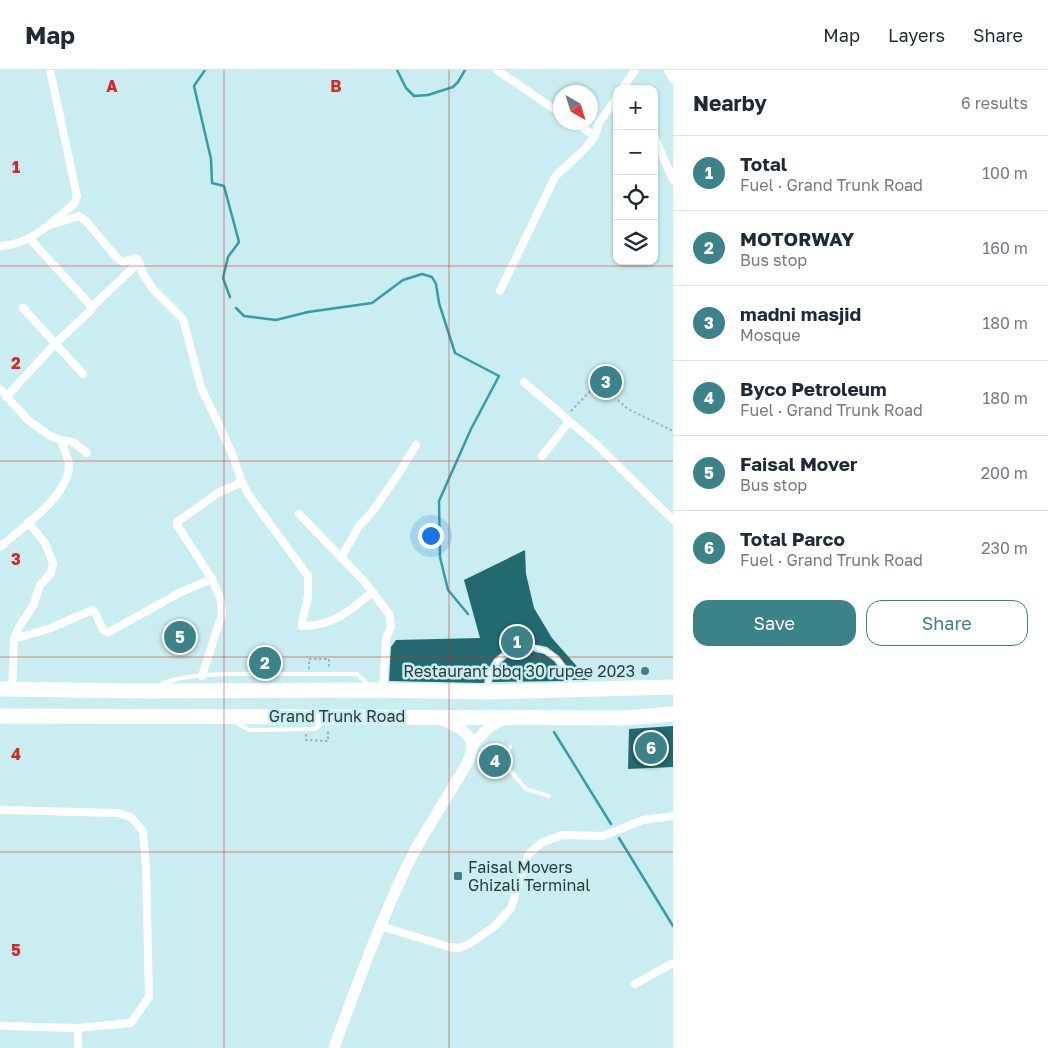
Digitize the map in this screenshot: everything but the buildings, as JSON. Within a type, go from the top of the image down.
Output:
[{"type":"highway","name":"Grand Trunk Road","points":[[6,689],[487,692],[673,687]]},
{"type":"highway","points":[[76,690],[66,695],[43,698],[43,705],[66,712],[133,709],[142,716]]},
{"type":"highway","name":"Grand Trunk Road","points":[[0,716],[626,718],[673,714]]},
{"type":"street","points":[[0,246],[9,246],[30,239],[74,204],[77,196],[50,70]]},
{"type":"street","points":[[497,70],[553,108]]},
{"type":"street","points":[[625,85],[635,70]]},
{"type":"street","points":[[668,70],[673,79]]},
{"type":"street","points":[[500,291],[555,177],[567,164],[588,147],[595,136],[599,123],[613,103]]},
{"type":"street","points":[[586,130],[595,136]]},
{"type":"street","points":[[658,145],[673,180]]},
{"type":"street","points":[[47,226],[79,216],[86,221],[117,258],[123,262],[136,258],[143,274],[153,289],[183,319],[201,387],[231,451],[242,482],[248,494],[308,576],[308,597],[302,626],[316,626],[332,622],[372,592]]},
{"type":"street","points":[[30,239],[92,307]]},
{"type":"street","points":[[6,397],[56,343],[139,262]]},
{"type":"street","points":[[23,308],[83,374]]},
{"type":"street","points":[[524,382],[596,444],[673,520]]},
{"type":"street","points":[[0,389],[28,420],[50,436],[73,442],[87,453]]},
{"type":"street","points":[[542,456],[567,420]]},
{"type":"street","points":[[0,547],[54,500],[64,483],[69,466],[61,440]]},
{"type":"street","points":[[341,558],[359,526],[372,512],[416,445]]},
{"type":"street","points":[[202,676],[222,614],[220,598],[212,579],[177,525],[177,522],[218,493],[242,482]]},
{"type":"street","points":[[299,514],[365,582],[389,614],[391,627],[386,638],[378,690]]},
{"type":"street","points":[[6,689],[14,638],[34,604],[40,585],[51,574],[53,563],[45,543],[28,522]]},
{"type":"street","points":[[14,638],[51,628],[92,610],[95,612],[103,630],[106,632],[111,631],[179,594],[212,579]]},
{"type":"street","points":[[432,716],[452,724],[462,731],[470,738],[472,747]]},
{"type":"street","points":[[334,1048],[380,926],[409,862],[462,772],[472,747],[485,730],[501,720],[513,717]]},
{"type":"street","points":[[0,810],[117,813],[131,818],[143,831],[146,866],[149,997],[131,1023],[78,1028],[0,1026]]},
{"type":"street","points":[[380,926],[449,947],[459,948],[469,944],[495,926],[511,908],[528,854],[541,843],[562,835],[603,836],[643,820],[673,816]]},
{"type":"street","points":[[635,984],[673,963]]},
{"type":"street","points":[[78,1028],[78,1048]]},
{"type":"lane","points":[[487,692],[490,675],[498,660],[512,650],[528,647],[545,650],[559,659],[568,673],[570,690]]},
{"type":"lane","points":[[146,691],[167,681],[202,676],[357,674],[378,690]]},
{"type":"lane","points":[[510,747],[505,761],[507,767],[526,789],[549,796]]},
{"type":"path","points":[[567,420],[598,383],[628,409],[673,430]]},
{"type":"path","points":[[309,674],[309,658],[329,659]]},
{"type":"path","points":[[306,740],[328,741]]},
{"type":"waterway","points":[[205,70],[194,86],[211,159],[212,183],[224,186],[239,242],[228,257],[223,278],[230,297]]},
{"type":"waterway","points":[[397,70],[406,88],[414,96],[428,95],[453,87],[465,70]]},
{"type":"waterway","points":[[236,308],[244,316],[276,320],[308,312],[372,303],[403,280],[422,274],[432,277],[436,284],[439,303],[455,353],[499,376],[471,429],[439,501],[440,557],[448,590],[468,614]]},
{"type":"waterway","points":[[554,732],[611,824]]},
{"type":"waterway","points":[[619,838],[673,926]]},
{"type":"place","name":"madni masjid","points":[[606,382]]},
{"type":"place","name":"Faisal Mover","points":[[180,637]]},
{"type":"place","name":"Total","points":[[517,642]]},
{"type":"place","name":"MOTORWAY","points":[[265,663]]},
{"type":"place","name":"Restaurant bbq 30 rupee 2023","points":[[645,671]]},
{"type":"place","name":"Total Parco","points":[[651,748]]},
{"type":"place","name":"Byco Petroleum","points":[[495,761]]},
{"type":"place","name":"Faisal Movers Ghizali Terminal","points":[[458,876]]}]
